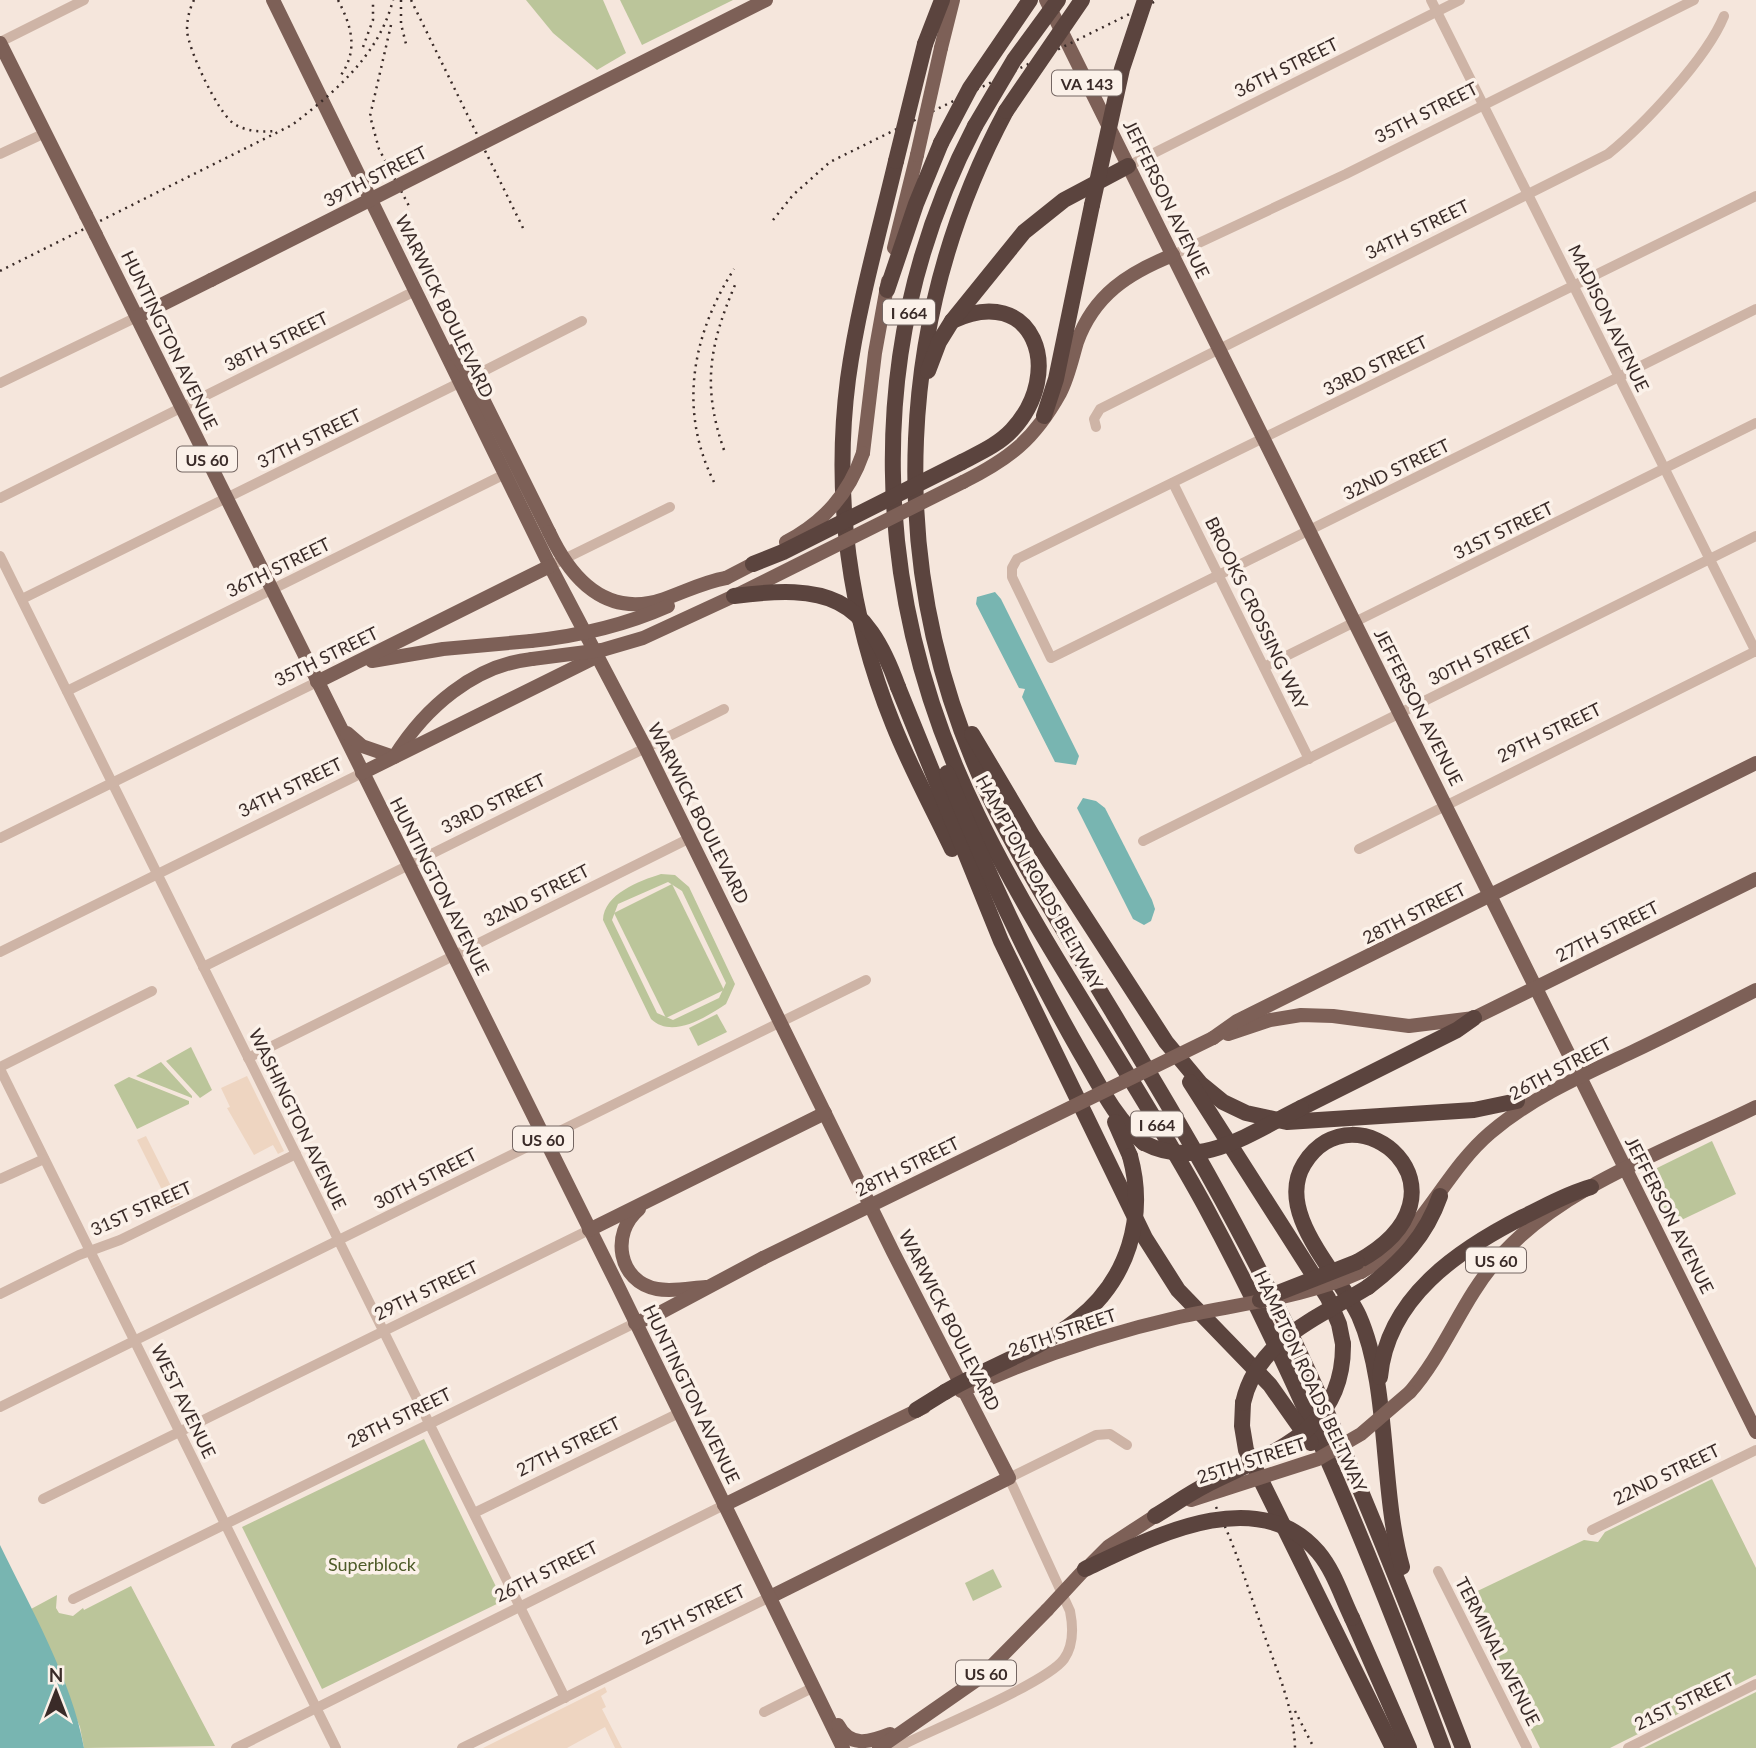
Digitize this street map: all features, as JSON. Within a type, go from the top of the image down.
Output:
[{"type":"highway","points":[[942,0],[933,46],[896,161],[858,326],[846,395],[843,470],[850,567],[867,649],[892,722],[1153,1252],[1193,1308],[1257,1370],[1289,1409],[1315,1450],[1338,1498],[1358,1531]]},
{"type":"highway","points":[[887,290],[909,223],[941,143],[975,80],[1030,0]]},
{"type":"highway","name":"HAMPTON ROADS BELTWAY","points":[[1058,0],[1014,60],[975,126],[933,225],[902,349],[893,457],[899,575],[937,720],[979,819],[1210,1216],[1307,1410],[1358,1531],[1443,1748]]},
{"type":"highway","name":"HAMPTON ROADS BELTWAY","points":[[1082,0],[1006,111],[968,191],[943,262],[920,368],[916,439],[920,548],[930,616],[964,738],[997,812],[1209,1175],[1285,1320],[1350,1463],[1463,1748]]},
{"type":"highway","points":[[1044,416],[1056,379],[1122,69],[1145,0]]},
{"type":"highway","points":[[916,439],[928,371],[939,342],[952,321],[1024,232],[1064,200],[1128,166]]},
{"type":"highway","points":[[752,564],[783,552],[1000,441],[1020,421],[1037,389],[1041,363],[1032,337],[1006,315],[974,313],[952,321]]},
{"type":"highway","points":[[899,575],[902,629],[911,666],[949,778],[1012,924],[1095,1078],[1121,1119],[1144,1143],[1172,1154],[1205,1152],[1301,1108],[1457,1030],[1474,1018]]},
{"type":"highway","points":[[734,596],[797,591],[824,597],[845,607],[877,637],[1001,941]]},
{"type":"highway","points":[[943,669],[967,723],[1002,787],[1328,1297],[1339,1324],[1343,1344],[1341,1370],[1334,1392],[1320,1418],[1306,1432],[1280,1450],[1203,1486],[1155,1516]]},
{"type":"highway","points":[[1167,1042],[1201,1084],[1215,1096],[1246,1114],[1272,1120],[1307,1122],[1474,1110],[1517,1101]]},
{"type":"highway","points":[[916,1410],[1061,1334],[1100,1300],[1121,1267],[1133,1229],[1136,1193],[1130,1156],[1095,1078]]},
{"type":"highway","points":[[1260,1300],[1359,1267],[1399,1229],[1411,1205],[1412,1185],[1402,1161],[1388,1146],[1370,1137],[1349,1135],[1329,1141],[1308,1159],[1297,1182],[1297,1208],[1364,1330],[1378,1404],[1394,1534],[1432,1668]]},
{"type":"highway","points":[[1378,1404],[1381,1363],[1389,1338],[1405,1308],[1428,1281],[1458,1254],[1491,1234],[1564,1196],[1591,1187]]},
{"type":"highway","points":[[1393,1748],[1246,1450],[1242,1426],[1243,1403],[1253,1374],[1274,1346],[1368,1287],[1398,1262],[1430,1223],[1440,1196]]},
{"type":"highway","points":[[1085,1569],[1137,1544],[1234,1517],[1262,1519],[1296,1533],[1316,1550],[1331,1570],[1409,1748]]},
{"type":"main road","name":"WARWICK BOULEVARD","points":[[273,0],[430,318],[466,380],[505,474],[550,566],[645,747],[1009,1478]]},
{"type":"main road","name":"39TH STREET","points":[[137,317],[766,0]]},
{"type":"main road","points":[[350,666],[423,652],[572,637],[616,627],[752,564],[803,533],[831,511],[847,489],[863,453],[875,353],[917,155],[933,46],[953,0]]},
{"type":"main road","name":"JEFFERSON AVENUE","points":[[1046,0],[1756,1432]]},
{"type":"main road","name":"HUNTINGTON AVENUE","points":[[0,42],[454,956],[843,1748]]},
{"type":"main road","points":[[337,722],[358,744],[394,757],[408,737],[460,686],[492,668],[532,659],[602,650],[643,638],[734,596],[963,482],[1014,453],[1034,433],[1061,391],[1079,338],[1102,297],[1128,276],[1172,255]]},
{"type":"main road","points":[[466,380],[576,579],[592,591],[617,602],[652,602],[699,583],[726,578]]},
{"type":"main road","name":"35TH STREET","points":[[317,682],[550,566]]},
{"type":"main road","name":"34TH STREET","points":[[362,773],[598,656]]},
{"type":"main road","name":"28TH STREET","points":[[635,1323],[654,1316],[762,1258],[1213,1038],[1237,1021],[1756,763]]},
{"type":"main road","name":"27TH STREET","points":[[1213,1038],[1270,1020],[1301,1015],[1333,1016],[1409,1026],[1474,1018],[1756,878]]},
{"type":"main road","name":"26TH STREET","points":[[1359,1267],[1405,1238],[1440,1196],[1462,1162],[1507,1120],[1564,1084],[1756,990]]},
{"type":"main road","points":[[1517,1101],[1564,1084]]},
{"type":"main road","name":"25TH STREET","points":[[879,1748],[981,1677],[1108,1546],[1155,1516],[1207,1493],[1318,1459],[1367,1430],[1410,1392],[1438,1356],[1475,1289],[1504,1251],[1539,1222],[1591,1187],[1756,1107]]},
{"type":"main road","name":"29TH STREET","points":[[589,1230],[825,1113]]},
{"type":"main road","points":[[649,1200],[632,1214],[623,1230],[621,1249],[627,1268],[640,1282],[657,1289],[706,1287]]},
{"type":"main road","name":"26TH STREET","points":[[946,1395],[1106,1336],[1260,1300]]},
{"type":"main road","name":"26TH STREET","points":[[724,1505],[916,1410]]},
{"type":"main road","name":"25TH STREET","points":[[770,1597],[1009,1478]]},
{"type":"main road","points":[[825,1712],[836,1748]]},
{"type":"main road","name":"US 60","points":[[825,1712],[836,1721],[844,1734],[856,1741],[871,1741],[915,1724]]},
{"type":"street","points":[[0,42],[84,0]]},
{"type":"street","name":"MADISON AVENUE","points":[[1431,0],[1756,651]]},
{"type":"street","name":"36TH STREET","points":[[1128,166],[1460,0]]},
{"type":"street","name":"35TH STREET","points":[[1172,255],[1484,105],[1694,0]]},
{"type":"street","name":"34TH STREET","points":[[1096,427],[1094,419],[1100,409],[1591,164],[1623,141],[1711,43],[1724,16]]},
{"type":"street","points":[[0,154],[45,133]]},
{"type":"street","name":"33RD STREET","points":[[1051,658],[1012,577],[1012,568],[1017,559],[1265,440],[1756,196]]},
{"type":"street","name":"38TH STREET","points":[[0,498],[417,290]]},
{"type":"street","name":"32ND STREET","points":[[1051,658],[1756,309]]},
{"type":"street","name":"39TH STREET","points":[[0,383],[137,317]]},
{"type":"street","name":"37TH STREET","points":[[22,599],[582,321]]},
{"type":"street","name":"31ST STREET","points":[[1264,667],[1756,423]]},
{"type":"street","name":"36TH STREET","points":[[67,691],[505,474]]},
{"type":"street","name":"BROOKS CROSSING WAY","points":[[1172,483],[1309,759]]},
{"type":"street","name":"35TH STREET","points":[[550,566],[670,507]]},
{"type":"street","name":"30TH STREET","points":[[1143,841],[1756,537]]},
{"type":"street","name":"WASHINGTON AVENUE","points":[[0,556],[565,1698]]},
{"type":"street","name":"29TH STREET","points":[[1359,849],[1756,651]]},
{"type":"street","name":"35TH STREET","points":[[0,838],[317,682]]},
{"type":"street","name":"33RD STREET","points":[[203,967],[724,709]]},
{"type":"street","name":"34TH STREET","points":[[0,952],[362,773]]},
{"type":"street","name":"32ND STREET","points":[[248,1058],[690,838]]},
{"type":"street","name":"30TH STREET","points":[[0,1407],[866,980]]},
{"type":"street","points":[[0,1068],[152,990]]},
{"type":"street","name":"WEST AVENUE","points":[[0,1068],[337,1748]]},
{"type":"street","name":"31ST STREET","points":[[0,1294],[89,1251],[120,1240],[296,1154]]},
{"type":"street","points":[[0,1179],[44,1158]]},
{"type":"street","name":"29TH STREET","points":[[43,1499],[589,1230]]},
{"type":"street","name":"28TH STREET","points":[[73,1599],[635,1323]]},
{"type":"street","name":"27TH STREET","points":[[474,1513],[679,1413]]},
{"type":"street","name":"25TH STREET","points":[[1009,1478],[1096,1435],[1110,1434],[1127,1445]]},
{"type":"street","name":"22ND STREET","points":[[1591,1530],[1756,1450]]},
{"type":"street","name":"WARWICK BOULEVARD","points":[[895,1748],[1047,1674],[1064,1658],[1069,1647],[1072,1633],[1070,1611],[1009,1478]]},
{"type":"street","name":"26TH STREET","points":[[236,1748],[724,1505]]},
{"type":"street","name":"TERMINAL AVENUE","points":[[1438,1571],[1527,1748]]},
{"type":"street","name":"25TH STREET","points":[[463,1748],[770,1597]]},
{"type":"street","name":"21ST STREET","points":[[1628,1748],[1756,1685]]},
{"type":"street","points":[[764,1712],[814,1687]]},
{"type":"green space","points":[[526,0],[603,0],[626,53],[597,70],[553,33]]},
{"type":"green space","points":[[620,0],[733,0],[642,45]]},
{"type":"green space","points":[[661,874],[675,875],[689,887],[735,984],[726,1004],[699,1020],[678,1027],[659,1025],[651,1019],[603,920],[609,903],[616,896],[633,885]],"holes":[[[668,882],[682,891],[726,983],[719,998],[673,1020],[657,1013],[612,920],[618,904]]]},
{"type":"green space","points":[[672,884],[724,990],[666,1018],[614,913]]},
{"type":"green space","points":[[717,1014],[727,1032],[698,1046],[689,1028]]},
{"type":"green space","points":[[191,1047],[212,1090],[200,1098],[166,1061]]},
{"type":"green space","points":[[161,1062],[192,1096],[192,1098],[136,1076]]},
{"type":"green space","points":[[129,1077],[189,1101],[189,1104],[137,1129],[114,1085]]},
{"type":"green space","points":[[1712,1141],[1736,1194],[1671,1225],[1650,1183],[1655,1169]]},
{"type":"green space","name":"Superblock","points":[[424,1439],[503,1601],[322,1689],[242,1527]]},
{"type":"green space","points":[[1712,1479],[1756,1568],[1756,1675],[1610,1748],[1540,1748],[1465,1597],[1584,1540],[1598,1542],[1605,1532]]},
{"type":"green space","points":[[993,1569],[1002,1587],[973,1601],[965,1583]]},
{"type":"green space","points":[[131,1586],[215,1746],[84,1748],[80,1727],[31,1609],[57,1595],[56,1608],[59,1613],[73,1616],[83,1608],[84,1610]]},
{"type":"green space","points":[[1756,1692],[1756,1748],[1644,1748]]},
{"type":"shaded area","points":[[247,1076],[284,1151],[278,1154],[273,1145],[254,1155],[227,1108],[230,1107],[221,1088]]},
{"type":"shaded area","points":[[146,1136],[180,1204],[171,1208],[137,1140]]},
{"type":"shaded area","points":[[605,1687],[607,1692],[601,1696],[606,1707],[602,1709],[622,1748],[615,1748],[605,1727],[567,1748],[483,1748]]},
{"type":"water","points":[[995,592],[1001,599],[1079,756],[1076,765],[1055,762],[1022,697],[1025,689],[1019,688],[976,604],[977,597]]},
{"type":"water","points":[[1083,798],[1096,801],[1105,808],[1152,900],[1155,909],[1151,921],[1144,925],[1133,919],[1077,808]]},
{"type":"water","points":[[0,1545],[60,1670],[84,1748],[0,1748]]},
{"type":"railway","points":[[194,0],[187,23],[189,40],[219,106],[238,126],[254,131],[275,131]]},
{"type":"railway","points":[[338,0],[347,20],[351,39],[349,58],[339,78]]},
{"type":"railway","points":[[363,47],[373,20],[373,0]]},
{"type":"railway","points":[[0,271],[292,125],[339,85],[366,55],[386,20],[393,0]]},
{"type":"railway","points":[[401,0],[401,24],[406,44]]},
{"type":"railway","points":[[411,0],[524,230]]},
{"type":"railway","points":[[773,220],[793,195],[830,162],[1158,0]]},
{"type":"railway","points":[[391,25],[370,116],[379,149],[409,206]]},
{"type":"railway","points":[[714,482],[696,428],[693,400],[695,373],[708,320],[734,269]]},
{"type":"railway","points":[[724,450],[713,406],[712,367],[719,328],[735,285]]},
{"type":"railway","points":[[1216,1507],[1236,1554],[1284,1690],[1292,1719],[1295,1748]]},
{"type":"railway","points":[[1295,1711],[1314,1748]]}]
